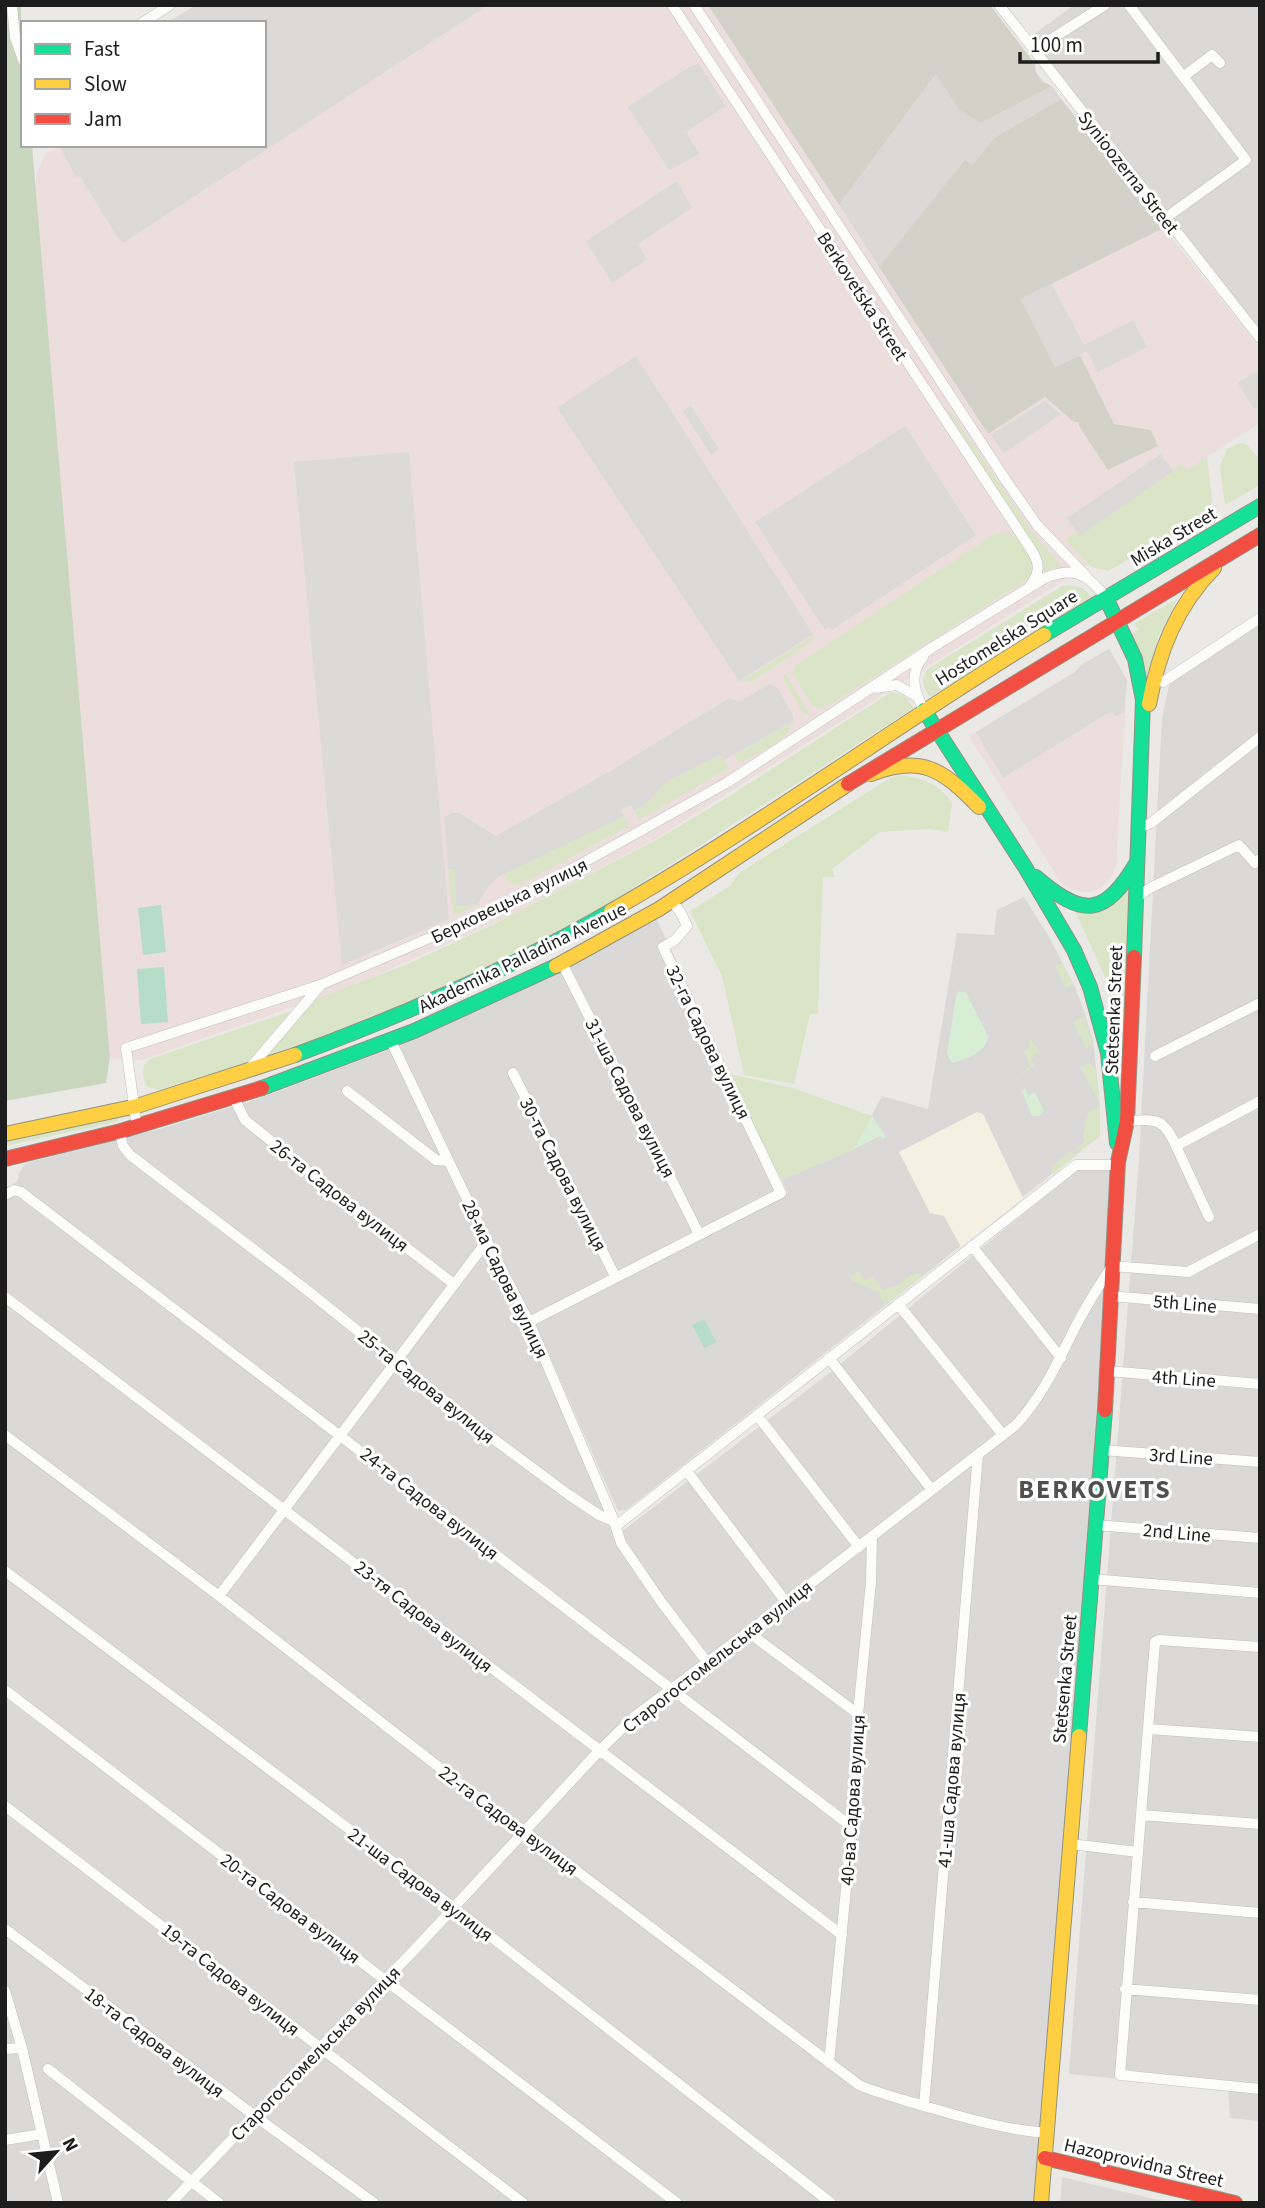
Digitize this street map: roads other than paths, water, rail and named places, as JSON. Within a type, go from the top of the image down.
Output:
[{"type":"main road","name":"Miska Street","points":[[1106,598],[1260,506]]},
{"type":"main road","points":[[936,729],[1260,535]]},
{"type":"main road","points":[[1143,722],[1162,645],[1177,611],[1202,579],[1235,550]]},
{"type":"main road","name":"Hostomelska Square","points":[[1024,867],[924,710],[1106,598],[1135,659],[1142,684],[1138,861]]},
{"type":"main road","name":"Akademika Palladina Avenue","points":[[5,1134],[135,1107],[247,1072],[328,1044],[476,981],[549,945],[659,883],[924,710]]},
{"type":"main road","name":"Akademika Palladina Avenue","points":[[5,1159],[120,1133],[234,1098],[391,1041],[487,1000],[562,963],[673,901],[856,778],[936,729]]},
{"type":"main road","points":[[856,778],[903,764],[941,773],[1000,828]]},
{"type":"main road","points":[[1024,867],[1057,896],[1077,905],[1093,906],[1106,902],[1115,895],[1138,861]]},
{"type":"main road","name":"Stetsenka Street","points":[[1118,1162],[1127,1121],[1138,861]]},
{"type":"main road","name":"Stetsenka Street","points":[[1024,867],[1068,940],[1090,987],[1110,1065],[1118,1162],[1108,1371],[1041,2203]]},
{"type":"main road","name":"Hazoprovidna Street","points":[[1045,2158],[1235,2203]]},
{"type":"street","points":[[12,5],[15,37],[21,54]]},
{"type":"street","points":[[145,21],[170,5]]},
{"type":"street","name":"Berkovetska Street","points":[[672,5],[1032,551],[1039,566],[1037,577],[1029,588]]},
{"type":"street","name":"Berkovetska Street","points":[[694,5],[1012,490],[1048,539],[1094,582],[1106,598]]},
{"type":"street","name":"Synioozerna Street","points":[[999,5],[1164,219],[1260,338]]},
{"type":"street","points":[[1034,50],[1105,5]]},
{"type":"street","points":[[1129,5],[1246,160],[1164,219]]},
{"type":"street","points":[[1183,77],[1212,55],[1220,63]]},
{"type":"street","points":[[864,692],[1057,573],[1087,576]]},
{"type":"street","points":[[1153,678],[1163,681],[1260,618]]},
{"type":"street","points":[[924,710],[916,696],[915,670],[933,647]]},
{"type":"street","points":[[864,692],[891,685],[903,687],[916,696]]},
{"type":"street","name":"Берковецька вулиця","points":[[320,985],[511,903],[729,782],[864,692]]},
{"type":"street","points":[[1139,828],[1151,822],[1260,737]]},
{"type":"street","points":[[1136,898],[1150,888],[1239,845],[1255,863],[1260,859]]},
{"type":"street","name":"32-га Садова вулиця","points":[[673,901],[687,926],[675,940],[663,947],[780,1193],[699,1234]]},
{"type":"street","name":"31-ша Садова вулиця","points":[[562,963],[699,1234]]},
{"type":"street","points":[[247,1072],[320,985]]},
{"type":"street","points":[[137,1127],[126,1048],[320,985]]},
{"type":"street","points":[[1155,1056],[1260,1003]]},
{"type":"street","name":"28-ма Садова вулиця","points":[[391,1041],[529,1322],[615,1523]]},
{"type":"street","name":"30-та Садова вулиця","points":[[513,1073],[615,1276]]},
{"type":"street","points":[[347,1091],[436,1160],[449,1161]]},
{"type":"street","name":"26-та Садова вулиця","points":[[234,1098],[246,1121],[454,1284]]},
{"type":"street","points":[[1176,1146],[1260,1101]]},
{"type":"street","points":[[1127,1121],[1158,1121],[1168,1127],[1209,1217]]},
{"type":"street","name":"25-та Садова вулиця","points":[[120,1133],[122,1146],[130,1155],[480,1429],[569,1495],[615,1523]]},
{"type":"street","points":[[707,1662],[626,1551],[615,1523],[1076,1165],[1118,1162]]},
{"type":"street","name":"24-та Садова вулиця","points":[[5,1195],[14,1190],[21,1192],[852,1827]]},
{"type":"street","points":[[529,1322],[699,1234]]},
{"type":"street","points":[[1112,1266],[1188,1272],[1260,1234]]},
{"type":"street","points":[[219,1597],[487,1241]]},
{"type":"street","points":[[972,1246],[1061,1358]]},
{"type":"street","name":"Старогостомельська вулиця","points":[[172,2203],[635,1716],[1016,1425],[1037,1401],[1079,1320],[1112,1266]]},
{"type":"street","name":"23-тя Садова вулиця","points":[[5,1297],[842,1935]]},
{"type":"street","name":"5th Line","points":[[1111,1297],[1260,1309]]},
{"type":"street","points":[[898,1304],[1003,1435]]},
{"type":"street","points":[[829,1358],[932,1490]]},
{"type":"street","name":"4th Line","points":[[1108,1371],[1260,1384]]},
{"type":"street","points":[[757,1415],[859,1547]]},
{"type":"street","name":"22-га Садова вулиця","points":[[5,1435],[503,1817],[859,2084],[885,2096],[1021,2131],[1047,2133]]},
{"type":"street","name":"3rd Line","points":[[1102,1450],[1260,1462]]},
{"type":"street","name":"41-ша Садова вулиця","points":[[924,2106],[978,1454]]},
{"type":"street","points":[[686,1470],[786,1602]]},
{"type":"street","name":"2nd Line","points":[[1095,1525],[1260,1538]]},
{"type":"street","name":"40-ва Садова вулиця","points":[[830,2063],[852,1827],[872,1537]]},
{"type":"street","name":"21-ша Садова вулиця","points":[[5,1571],[453,1907],[831,2203]]},
{"type":"street","points":[[1091,1579],[1260,1593]]},
{"type":"street","points":[[748,1632],[858,1714]]},
{"type":"street","points":[[1260,1647],[1160,1640],[1155,1645],[1119,2073],[1121,2076],[1260,2089]]},
{"type":"street","name":"20-та Садова вулиця","points":[[5,1690],[677,2203]]},
{"type":"street","points":[[1149,1729],[1260,1737]]},
{"type":"street","name":"19-та Садова вулиця","points":[[5,1806],[523,2203]]},
{"type":"street","points":[[1142,1815],[1260,1824]]},
{"type":"street","points":[[1070,1844],[1138,1852]]},
{"type":"street","points":[[1133,1902],[1260,1913]]},
{"type":"street","name":"18-та Садова вулиця","points":[[5,1929],[374,2203]]},
{"type":"street","points":[[1125,1989],[1260,2000]]},
{"type":"street","points":[[5,1992],[22,2048],[58,2203]]},
{"type":"street","points":[[5,2049],[22,2048]]},
{"type":"street","points":[[48,2069],[219,2203]]},
{"type":"street","points":[[5,2140],[42,2134]]},
{"type":"district","name":"BERKOVETS","points":[[1095,1489]]}]
